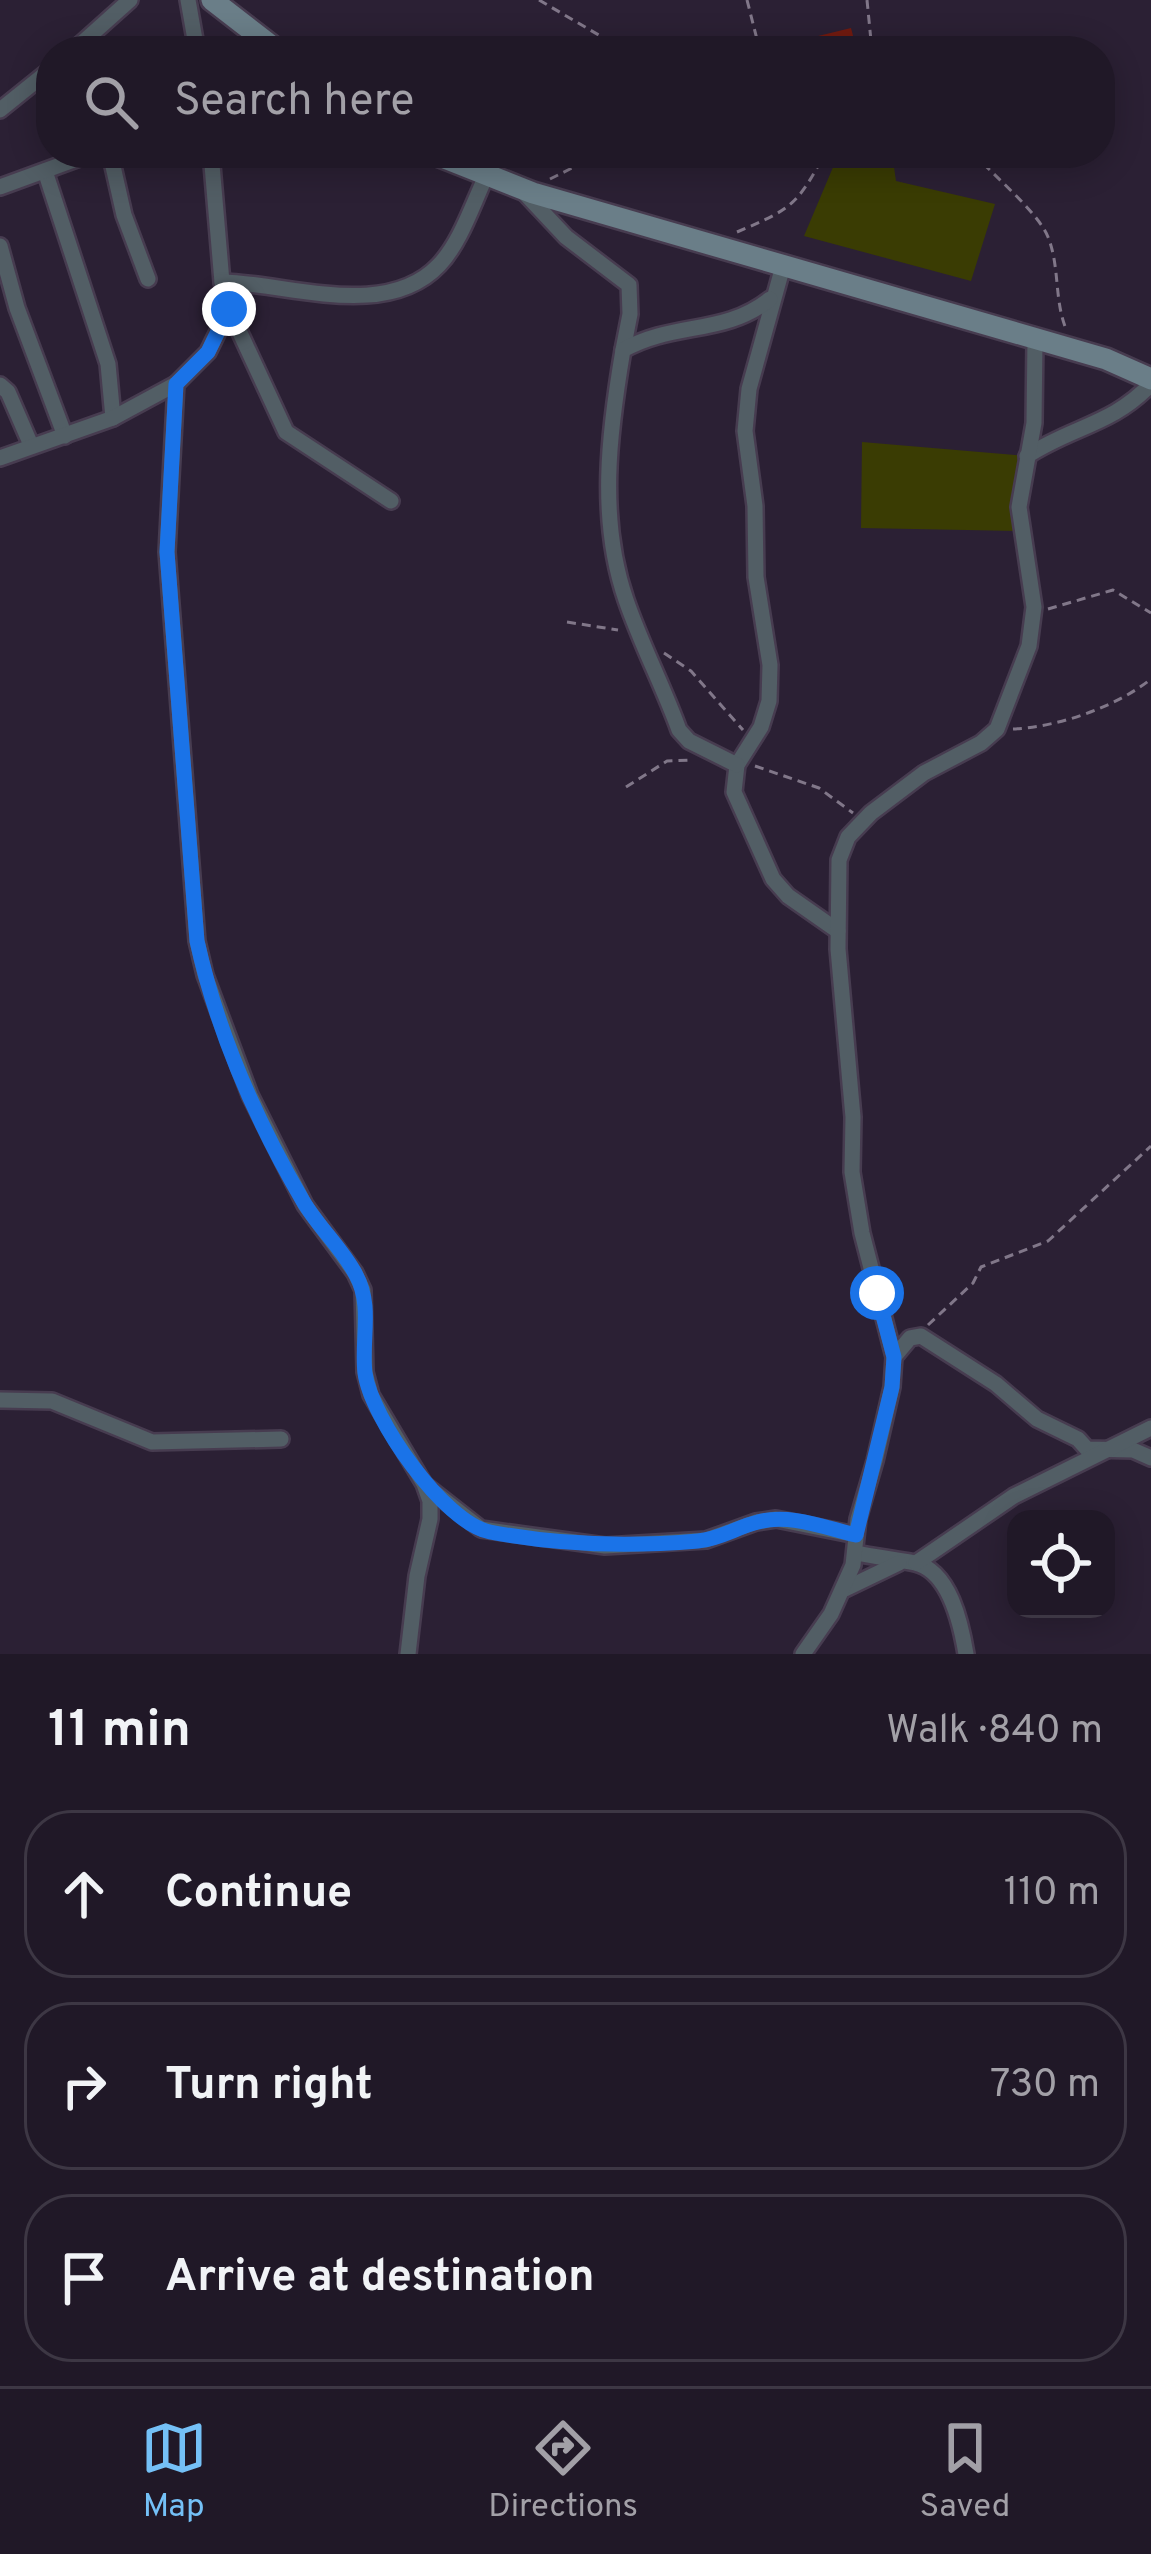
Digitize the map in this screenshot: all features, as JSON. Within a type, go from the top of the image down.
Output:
[{"type":"street","points":[[90,36],[130,0]]},
{"type":"street","points":[[188,0],[194,36]]},
{"type":"street","points":[[212,0],[259,36]]},
{"type":"street","points":[[0,110],[36,81]]},
{"type":"street","points":[[0,188],[53,168]]},
{"type":"street","points":[[113,168],[124,215],[148,279]]},
{"type":"street","points":[[212,168],[222,282],[229,309],[286,432],[391,501]]},
{"type":"street","points":[[470,168],[520,188],[1078,352],[1151,382],[1120,413],[1069,431],[1027,456]]},
{"type":"street","points":[[45,171],[108,364],[113,418]]},
{"type":"street","points":[[222,282],[368,296],[425,278],[449,251],[487,175]]},
{"type":"street","points":[[520,188],[566,237],[629,285],[630,314],[611,418],[608,516],[616,566],[679,730],[688,741],[736,765]]},
{"type":"street","points":[[0,246],[17,308],[65,436]]},
{"type":"street","points":[[783,266],[749,389],[746,431],[755,506],[756,577],[770,664],[769,701],[761,727],[736,765],[734,792],[772,879],[838,931]]},
{"type":"street","points":[[623,350],[659,333],[742,319],[773,297]]},
{"type":"street","points":[[0,458],[113,418],[176,384],[208,352],[229,309]]},
{"type":"street","points":[[803,1654],[843,1591],[856,1553],[856,1535],[892,1387],[894,1357],[862,1233],[852,1172],[853,1117],[838,931],[839,860],[848,838],[872,813],[924,773],[981,743],[997,729],[1029,646],[1034,614],[1019,507],[1034,423],[1035,339]]},
{"type":"street","points":[[176,384],[167,552],[197,941],[250,1096],[305,1205],[356,1273],[363,1290],[365,1372],[371,1395],[424,1484],[481,1529],[605,1546],[716,1538],[756,1522],[776,1520],[856,1535]]},
{"type":"street","points":[[0,385],[8,392],[31,446]]},
{"type":"street","points":[[894,1357],[916,1335],[1088,1449],[1133,1450],[1151,1458]]},
{"type":"street","points":[[0,1400],[52,1401],[152,1442],[281,1438]]},
{"type":"street","points":[[843,1591],[908,1563],[1014,1496],[1151,1428]]},
{"type":"street","points":[[408,1654],[417,1576],[430,1520],[424,1484]]},
{"type":"street","points":[[856,1553],[930,1570],[958,1620],[966,1654]]},
{"type":"path","points":[[538,0],[600,36]]},
{"type":"path","points":[[747,0],[756,36]]},
{"type":"path","points":[[867,0],[871,36]]},
{"type":"path","points":[[549,179],[571,168]]},
{"type":"path","points":[[709,244],[789,210],[817,168]]},
{"type":"path","points":[[987,168],[1046,231],[1053,252],[1058,309],[1078,352]]},
{"type":"path","points":[[1034,614],[1113,590],[1151,613]]},
{"type":"path","points":[[997,729],[1027,728],[1104,706],[1151,679]]},
{"type":"path","points":[[916,1335],[973,1282],[981,1267],[1048,1241],[1151,1146]]},
{"type":"shaded area","points":[[833,168],[894,168],[896,181],[995,204],[971,281],[804,236]]},
{"type":"shaded area","points":[[862,442],[1027,456],[1022,531],[861,528]]},
{"type":"building","points":[[851,28],[853,36],[818,36]]},
{"type":"route","points":[[229,309],[208,352],[176,384],[169,510],[167,552],[197,941],[250,1096],[305,1205],[356,1273],[366,1305],[365,1372],[371,1395],[424,1484],[481,1529],[528,1537],[605,1546],[674,1543],[716,1538],[756,1522],[776,1520],[856,1535],[892,1387],[894,1357],[877,1293]]}]
